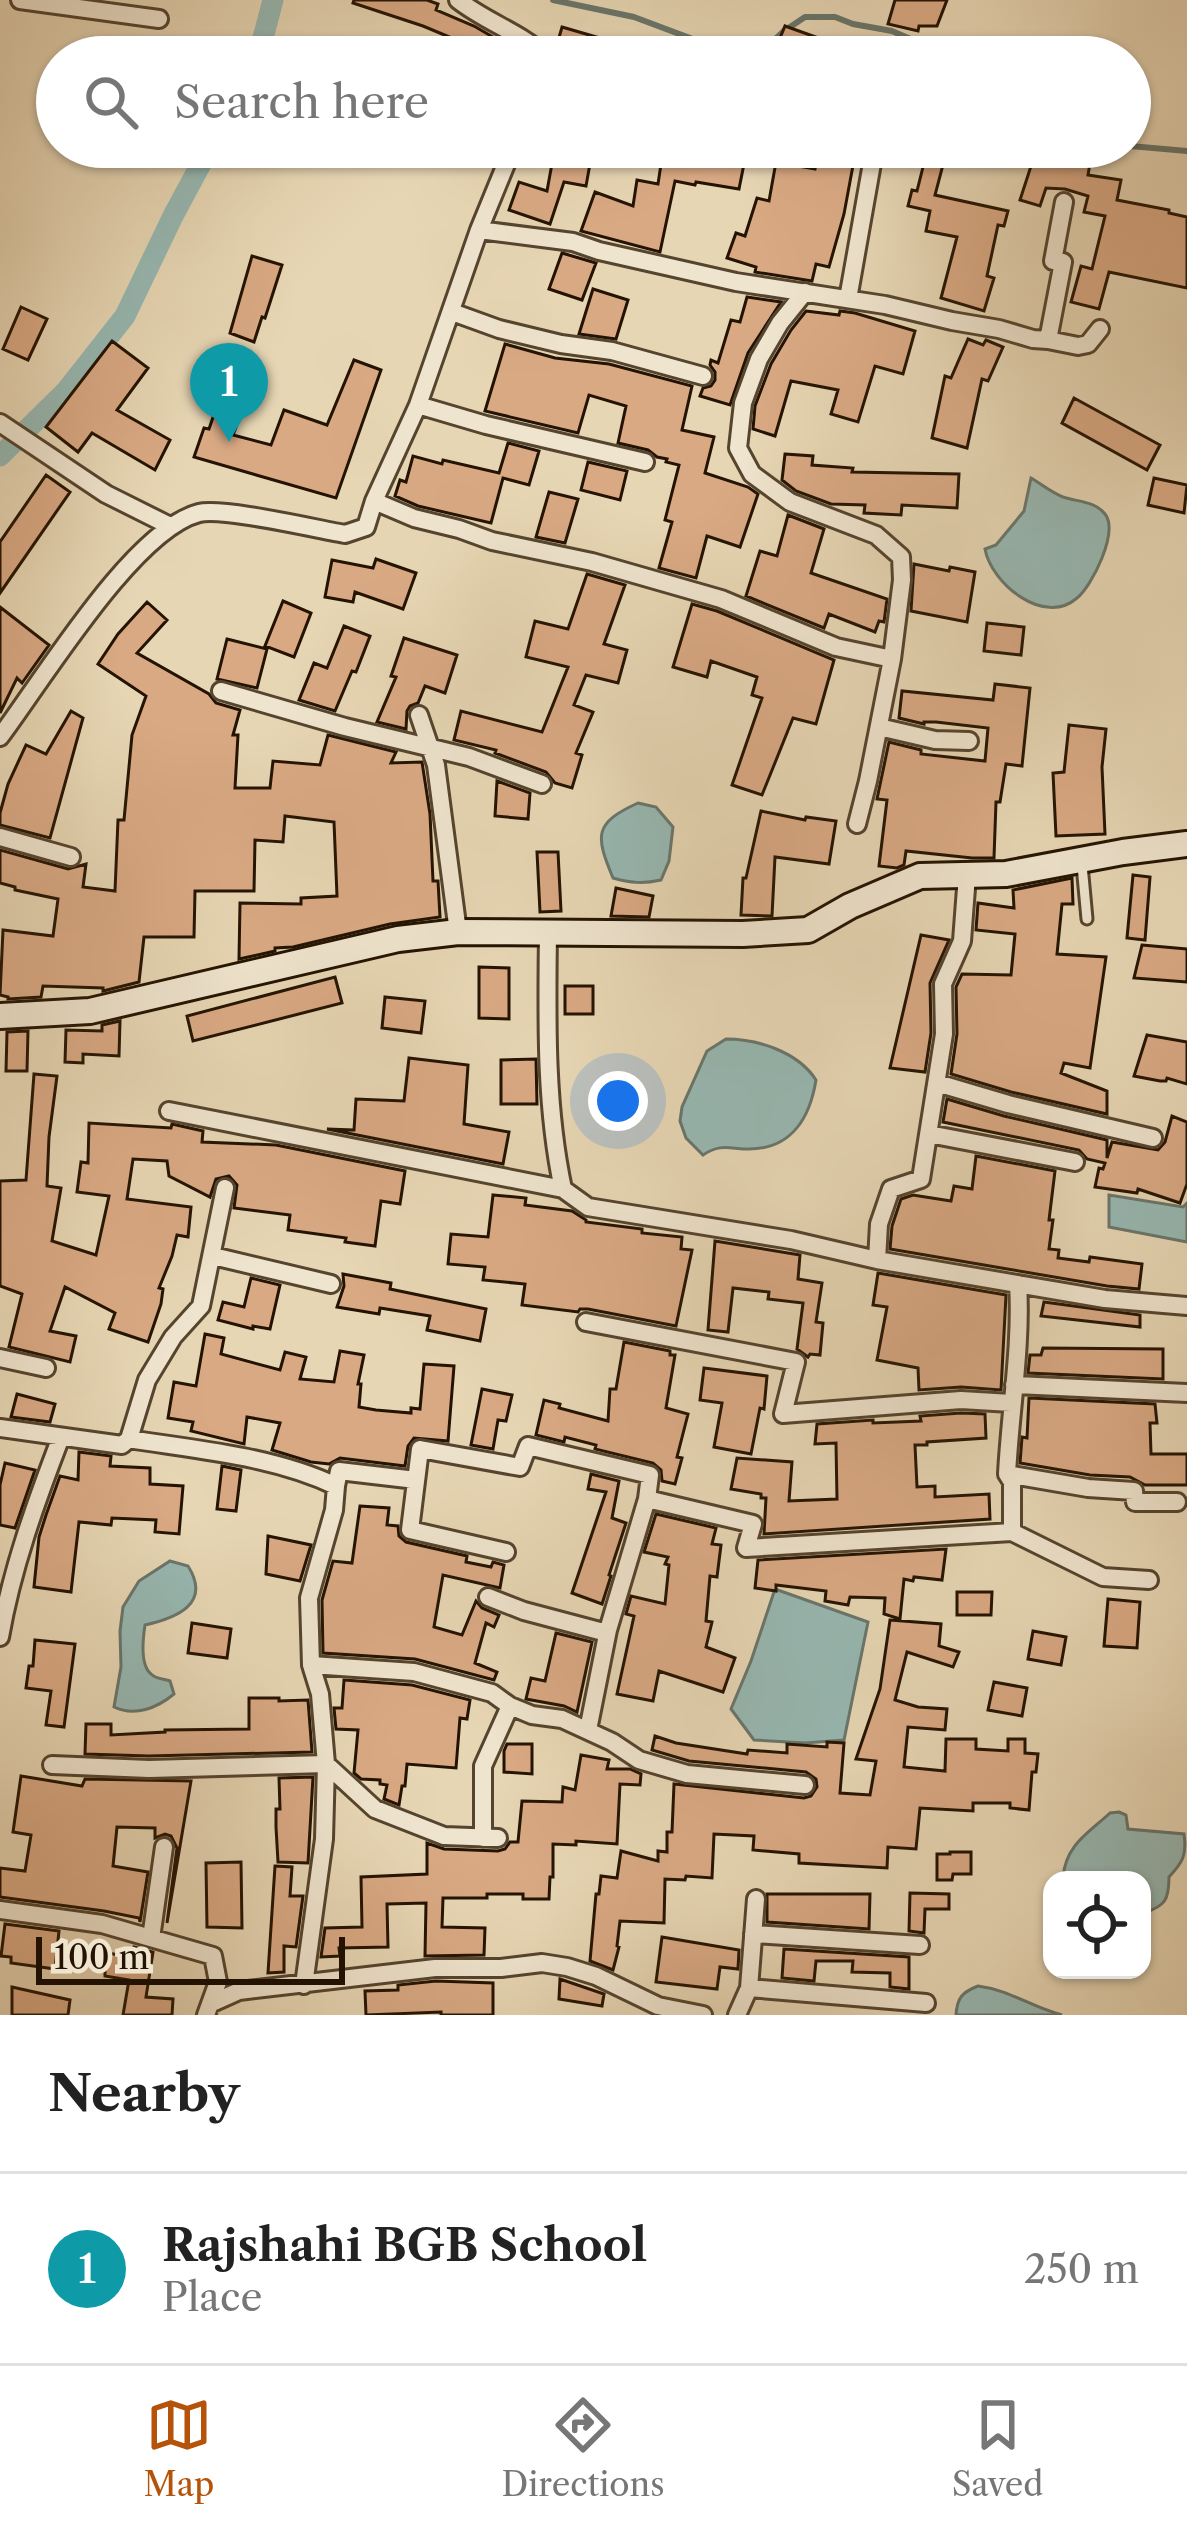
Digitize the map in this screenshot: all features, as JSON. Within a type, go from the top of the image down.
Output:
[{"type":"street","points":[[20,0],[159,19]]},
{"type":"street","points":[[458,0],[516,36]]},
{"type":"street","points":[[0,737],[109,586],[168,525],[203,511],[345,533],[366,527],[418,405],[504,168]]},
{"type":"street","points":[[848,299],[871,168]]},
{"type":"street","points":[[1048,340],[1064,262],[1052,261],[1064,202]]},
{"type":"street","points":[[479,230],[573,242],[736,282],[848,299],[1033,339],[1078,346],[1088,344],[1100,328]]},
{"type":"street","points":[[805,292],[759,359],[743,403],[738,448],[752,474],[790,502],[876,535],[901,557],[892,659],[857,824]]},
{"type":"street","points":[[452,312],[499,329],[612,351],[703,376]]},
{"type":"street","points":[[418,405],[645,463]]},
{"type":"street","points":[[2,423],[106,494],[168,525]]},
{"type":"street","points":[[374,501],[492,541],[592,562],[721,599],[836,647],[892,659]]},
{"type":"street","points":[[221,691],[345,728],[469,757],[542,784]]},
{"type":"street","points":[[419,715],[436,765],[458,932]]},
{"type":"street","points":[[879,727],[935,740],[969,741]]},
{"type":"street","points":[[0,836],[71,856]]},
{"type":"street","points":[[0,1016],[90,1011],[398,939],[458,932],[743,934],[808,930],[920,876],[1006,874],[1187,844]]},
{"type":"street","points":[[878,1260],[879,1224],[891,1189],[922,1178],[944,1034],[943,984],[962,941],[967,874]]},
{"type":"street","points":[[548,932],[547,1027],[554,1146],[563,1189]]},
{"type":"street","points":[[937,1083],[1153,1138]]},
{"type":"street","points":[[169,1111],[563,1189],[588,1207],[791,1240],[956,1276],[1105,1299],[1187,1306]]},
{"type":"street","points":[[929,1134],[1075,1162]]},
{"type":"street","points":[[0,1428],[122,1445],[129,1439],[147,1380],[173,1336],[201,1306],[225,1188]]},
{"type":"street","points":[[212,1256],[331,1284]]},
{"type":"street","points":[[1012,1532],[1012,1482],[1007,1474],[1018,1284]]},
{"type":"street","points":[[586,1322],[796,1362],[783,1414],[1012,1394],[1187,1394]]},
{"type":"street","points":[[0,1358],[46,1368]]},
{"type":"street","points":[[0,1637],[34,1508],[61,1437]]},
{"type":"street","points":[[129,1439],[303,1470],[336,1486]]},
{"type":"street","points":[[506,1552],[410,1530],[420,1449],[520,1467],[528,1446],[650,1474],[647,1499],[607,1633],[588,1730]]},
{"type":"street","points":[[304,1985],[324,1839],[326,1764],[320,1694],[311,1665],[308,1598],[334,1510],[339,1471],[416,1480]]},
{"type":"street","points":[[1007,1474],[1134,1491],[1136,1502],[1177,1502]]},
{"type":"street","points":[[647,1499],[753,1524],[746,1548],[1012,1532],[1103,1576],[1150,1580]]},
{"type":"street","points":[[488,1597],[524,1612],[607,1633]]},
{"type":"street","points":[[311,1665],[414,1672],[492,1694],[532,1714],[562,1719],[639,1760],[687,1774],[805,1785]]},
{"type":"street","points":[[52,1766],[149,1769],[326,1764],[375,1809],[444,1836],[491,1838],[483,1766],[510,1706]]},
{"type":"street","points":[[151,1938],[164,1847]]},
{"type":"street","points":[[737,2015],[749,1988],[756,1899]]},
{"type":"street","points":[[0,1910],[102,1924],[212,1956],[218,1982],[208,2010]]},
{"type":"street","points":[[753,1934],[920,1946]]},
{"type":"street","points":[[208,2010],[239,1991],[435,1968],[542,1963],[596,1976],[658,2006],[703,2015]]},
{"type":"street","points":[[749,1988],[926,2003]]},
{"type":"lane","points":[[1082,860],[1087,919]]},
{"type":"water","points":[[1031,478],[1059,495],[1096,507],[1108,522],[1096,571],[1083,592],[1064,606],[1035,604],[1021,597],[997,575],[985,549],[996,545],[1024,511]]},
{"type":"water","points":[[638,803],[656,807],[673,827],[669,861],[661,880],[613,878],[603,851],[606,824]]},
{"type":"water","points":[[726,1039],[776,1049],[799,1062],[816,1080],[804,1118],[788,1137],[764,1148],[720,1148],[703,1155],[686,1138],[680,1121],[682,1107],[707,1051]]},
{"type":"water","points":[[1109,1195],[1183,1207],[1187,1203],[1187,1242],[1109,1227]]},
{"type":"water","points":[[170,1561],[188,1566],[196,1590],[193,1600],[179,1613],[145,1625],[143,1651],[148,1670],[170,1681],[174,1694],[146,1709],[122,1710],[114,1707],[123,1607],[139,1581]]},
{"type":"water","points":[[775,1589],[868,1622],[844,1740],[754,1740],[731,1709]]},
{"type":"water","points":[[1110,1813],[1126,1815],[1128,1829],[1184,1834],[1184,1853],[1169,1877],[1161,1905],[1151,1910],[1151,1871],[1064,1871],[1079,1841]]},
{"type":"water","points":[[978,1986],[1062,2015],[956,2015],[962,1996]]},
{"type":"building","points":[[427,0],[438,4],[436,10],[491,36],[447,36],[353,3]]},
{"type":"building","points":[[895,0],[947,0],[937,26],[919,26],[918,31],[888,24]]},
{"type":"building","points":[[785,26],[813,36],[781,36]]},
{"type":"building","points":[[562,27],[593,36],[559,36]]},
{"type":"building","points":[[551,168],[589,168],[586,186],[564,182],[550,224],[509,210],[519,182],[547,191]]},
{"type":"building","points":[[660,168],[743,168],[739,189],[675,181],[660,252],[581,231],[595,192],[633,206],[637,180],[658,184]]},
{"type":"building","points":[[775,168],[853,168],[829,267],[816,264],[812,281],[755,272],[756,267],[727,258],[736,233],[745,236],[757,198],[769,201]]},
{"type":"building","points":[[923,168],[942,168],[935,195],[1008,211],[1004,226],[998,225],[987,276],[994,278],[984,311],[941,298],[957,237],[926,231],[930,211],[908,206],[912,190],[917,191]]},
{"type":"building","points":[[1030,168],[1089,168],[1088,175],[1121,180],[1117,200],[1187,217],[1187,288],[1109,272],[1099,309],[1071,302],[1081,266],[1092,269],[1105,216],[1084,212],[1088,196],[1065,189],[1046,188],[1040,206],[1020,200]]},
{"type":"building","points":[[562,253],[596,263],[582,300],[549,289]]},
{"type":"building","points":[[252,256],[282,265],[254,342],[230,333]]},
{"type":"building","points":[[593,289],[628,300],[616,339],[579,334]]},
{"type":"building","points":[[747,297],[781,302],[748,353],[730,405],[700,396],[715,380],[711,360],[718,363],[731,320],[740,322]]},
{"type":"building","points":[[21,307],[47,319],[28,360],[3,349]]},
{"type":"building","points":[[806,311],[855,313],[915,331],[903,374],[875,366],[858,422],[831,414],[838,390],[791,381],[775,436],[753,429],[755,406],[771,364]]},
{"type":"building","points":[[968,339],[1003,347],[988,381],[982,379],[967,448],[932,438],[945,376],[951,378]]},
{"type":"building","points":[[112,341],[148,368],[117,410],[170,440],[155,470],[92,433],[78,452],[46,427]]},
{"type":"building","points":[[505,344],[692,386],[682,430],[714,437],[705,473],[758,494],[740,547],[707,536],[696,578],[659,568],[672,522],[665,520],[679,465],[618,443],[626,406],[589,395],[578,433],[485,411]]},
{"type":"building","points":[[354,360],[381,370],[336,498],[194,457],[223,388],[248,397],[233,435],[271,445],[284,410],[327,425]]},
{"type":"building","points":[[1074,398],[1160,445],[1147,470],[1062,423]]},
{"type":"building","points":[[508,443],[539,451],[529,485],[503,478],[491,523],[395,496],[400,480],[406,482],[413,456],[499,473]]},
{"type":"building","points":[[785,454],[813,456],[812,465],[853,468],[852,472],[959,474],[957,508],[902,505],[901,515],[864,513],[865,505],[831,504],[796,491],[782,480]]},
{"type":"building","points":[[588,462],[627,471],[620,500],[581,490]]},
{"type":"building","points":[[46,475],[70,492],[0,593],[0,542]]},
{"type":"building","points":[[1154,478],[1187,485],[1184,513],[1148,505]]},
{"type":"building","points":[[549,492],[578,499],[565,543],[536,537]]},
{"type":"building","points":[[788,515],[824,529],[811,573],[887,599],[884,622],[879,621],[875,632],[829,614],[824,628],[746,596],[760,551],[777,556]]},
{"type":"building","points":[[376,559],[416,573],[403,609],[355,592],[353,602],[325,597],[332,560],[373,568]]},
{"type":"building","points":[[914,564],[975,572],[967,622],[911,611]]},
{"type":"building","points":[[587,574],[625,585],[604,644],[627,650],[618,683],[586,675],[574,705],[593,712],[576,753],[582,755],[572,788],[496,750],[454,740],[461,711],[542,732],[568,667],[526,657],[535,621],[568,629]]},
{"type":"building","points":[[283,601],[311,613],[294,657],[265,646]]},
{"type":"building","points":[[147,602],[167,620],[137,653],[209,694],[216,703],[240,710],[233,735],[238,735],[235,788],[270,788],[273,761],[320,765],[328,735],[396,752],[391,763],[422,762],[440,917],[239,959],[240,903],[301,904],[301,898],[337,896],[334,822],[285,816],[283,842],[255,840],[254,891],[195,891],[194,937],[144,937],[139,982],[103,991],[43,986],[41,997],[8,999],[0,995],[3,930],[53,936],[58,899],[0,883],[0,850],[68,869],[86,864],[83,887],[115,891],[118,820],[124,820],[132,735],[146,696],[98,664]]},
{"type":"building","points":[[692,604],[834,660],[816,724],[793,718],[762,795],[732,785],[762,698],[752,695],[757,677],[711,661],[707,677],[673,667]]},
{"type":"building","points":[[0,607],[49,645],[22,683],[17,678],[0,713]]},
{"type":"building","points":[[987,623],[1024,627],[1021,655],[984,651]]},
{"type":"building","points":[[344,626],[370,636],[335,711],[299,700],[314,663],[327,668]]},
{"type":"building","points":[[404,638],[457,655],[445,693],[425,686],[418,703],[407,711],[406,729],[377,722],[396,677],[391,676]]},
{"type":"building","points":[[227,639],[267,649],[257,688],[217,679]]},
{"type":"building","points":[[995,684],[1030,688],[1022,766],[1006,764],[1000,802],[996,802],[994,858],[906,851],[904,865],[879,866],[887,800],[877,799],[889,742],[921,750],[921,754],[985,761],[988,728],[899,718],[902,691],[993,700]]},
{"type":"building","points":[[71,711],[83,718],[50,838],[0,825],[8,784],[26,745],[46,754]]},
{"type":"building","points":[[1069,725],[1106,729],[1102,767],[1105,834],[1056,836],[1053,773],[1064,772]]},
{"type":"building","points":[[497,781],[530,793],[528,819],[495,816]]},
{"type":"building","points":[[761,811],[836,821],[829,864],[775,857],[772,916],[741,915],[743,878]]},
{"type":"building","points":[[537,852],[558,852],[561,911],[540,912]]},
{"type":"building","points":[[1133,875],[1150,877],[1145,940],[1127,938]]},
{"type":"building","points":[[1072,878],[1073,904],[1062,904],[1057,954],[1106,957],[1090,1068],[1064,1063],[1061,1073],[1107,1091],[1107,1114],[951,1074],[957,1034],[956,987],[962,974],[1011,975],[1015,934],[976,930],[978,903],[1014,908],[1013,890]]},
{"type":"building","points":[[616,888],[653,896],[649,917],[611,916]]},
{"type":"building","points":[[921,935],[949,940],[930,983],[931,1033],[925,1072],[890,1068]]},
{"type":"building","points":[[1142,945],[1187,949],[1187,982],[1134,978]]},
{"type":"building","points":[[479,967],[509,968],[509,1019],[479,1018]]},
{"type":"building","points":[[335,977],[342,1003],[193,1041],[187,1016]]},
{"type":"building","points":[[565,986],[593,986],[593,1014],[565,1014]]},
{"type":"building","points":[[385,997],[425,1001],[421,1033],[382,1028]]},
{"type":"building","points":[[120,1021],[119,1056],[83,1054],[83,1063],[65,1062],[66,1030],[102,1031],[102,1025]]},
{"type":"building","points":[[28,1031],[27,1071],[6,1071],[7,1032]]},
{"type":"building","points":[[1147,1035],[1187,1042],[1187,1084],[1134,1076]]},
{"type":"building","points":[[409,1058],[468,1065],[464,1124],[509,1132],[503,1164],[327,1129],[354,1130],[356,1099],[404,1101]]},
{"type":"building","points":[[536,1059],[537,1104],[501,1104],[501,1060]]},
{"type":"building","points":[[34,1074],[57,1076],[47,1186],[61,1188],[52,1241],[96,1255],[109,1196],[77,1192],[81,1162],[88,1163],[89,1123],[171,1128],[172,1124],[203,1131],[202,1142],[276,1145],[405,1171],[400,1204],[381,1201],[375,1246],[345,1242],[346,1238],[288,1230],[290,1215],[234,1208],[237,1185],[229,1176],[216,1179],[210,1197],[169,1176],[167,1161],[133,1159],[127,1199],[191,1207],[188,1237],[177,1235],[148,1342],[109,1329],[115,1313],[65,1287],[50,1331],[76,1336],[70,1362],[9,1347],[22,1294],[0,1286],[0,1181],[26,1180]]},
{"type":"building","points":[[947,1099],[1107,1140],[1107,1158],[1112,1142],[1158,1150],[1172,1116],[1187,1122],[1187,1184],[1180,1203],[1138,1189],[1137,1193],[1095,1187],[1099,1168],[1105,1163],[1087,1159],[1079,1150],[943,1122]]},
{"type":"building","points":[[976,1156],[1055,1171],[1049,1249],[1059,1250],[1058,1258],[1142,1264],[1139,1289],[890,1249],[901,1199],[913,1195],[951,1201],[954,1186],[972,1189]]},
{"type":"building","points":[[493,1195],[526,1198],[525,1205],[572,1211],[586,1222],[682,1237],[681,1249],[692,1250],[676,1326],[588,1309],[522,1305],[525,1284],[483,1280],[485,1267],[448,1264],[451,1234],[488,1237]]},
{"type":"building","points":[[715,1241],[800,1255],[798,1279],[822,1283],[816,1322],[823,1323],[820,1355],[808,1357],[797,1349],[803,1303],[768,1299],[769,1292],[733,1288],[728,1332],[708,1330]]},
{"type":"building","points":[[878,1273],[1006,1295],[1001,1390],[919,1390],[918,1368],[877,1360],[887,1307],[873,1305]]},
{"type":"building","points":[[343,1274],[486,1309],[480,1341],[427,1330],[430,1316],[337,1307]]},
{"type":"building","points":[[251,1278],[280,1285],[270,1329],[218,1320],[223,1302],[244,1307]]},
{"type":"building","points":[[1044,1302],[1140,1315],[1140,1327],[1041,1316]]},
{"type":"building","points":[[205,1334],[224,1338],[221,1354],[280,1370],[285,1352],[306,1357],[300,1379],[334,1382],[340,1351],[364,1355],[359,1407],[376,1410],[411,1413],[411,1408],[420,1409],[424,1364],[454,1366],[448,1441],[414,1438],[405,1466],[340,1458],[329,1464],[272,1450],[280,1423],[247,1417],[244,1444],[191,1431],[193,1422],[168,1418],[174,1382],[196,1386]]},
{"type":"building","points":[[624,1342],[675,1355],[666,1408],[688,1414],[675,1484],[662,1481],[661,1470],[653,1463],[565,1437],[564,1442],[536,1435],[544,1400],[608,1421],[610,1389],[616,1389]]},
{"type":"building","points":[[1043,1348],[1163,1349],[1163,1379],[1028,1373],[1030,1355],[1041,1355]]},
{"type":"building","points":[[704,1368],[767,1376],[764,1409],[760,1408],[751,1454],[714,1447],[722,1403],[700,1400]]},
{"type":"building","points":[[482,1389],[512,1395],[506,1421],[498,1420],[493,1449],[471,1445]]},
{"type":"building","points":[[17,1394],[55,1404],[50,1422],[11,1417]]},
{"type":"building","points":[[1029,1398],[1155,1404],[1151,1454],[1187,1454],[1187,1485],[1145,1485],[1130,1477],[1020,1463]]},
{"type":"building","points":[[985,1414],[986,1438],[915,1445],[917,1487],[935,1486],[935,1497],[989,1494],[990,1519],[764,1534],[766,1498],[731,1489],[737,1458],[792,1462],[789,1501],[837,1499],[836,1443],[815,1444],[817,1424],[921,1421],[920,1416]]},
{"type":"building","points":[[79,1452],[111,1456],[110,1466],[150,1468],[150,1484],[183,1486],[179,1534],[155,1532],[156,1520],[112,1518],[111,1525],[79,1522],[71,1592],[34,1587],[46,1515],[60,1476],[78,1480]]},
{"type":"building","points":[[5,1463],[35,1470],[15,1528],[0,1525]]},
{"type":"building","points":[[222,1466],[241,1470],[236,1511],[217,1509]]},
{"type":"building","points":[[591,1474],[619,1481],[612,1518],[626,1523],[602,1604],[572,1593],[606,1492],[588,1489]]},
{"type":"building","points":[[360,1506],[389,1508],[387,1525],[398,1526],[406,1542],[467,1556],[466,1562],[504,1565],[500,1588],[443,1575],[434,1627],[462,1635],[476,1601],[499,1615],[494,1627],[486,1623],[475,1663],[497,1672],[494,1680],[415,1659],[323,1653],[322,1600],[333,1561],[352,1563]]},
{"type":"building","points":[[656,1514],[716,1528],[712,1544],[721,1545],[717,1577],[710,1576],[706,1621],[712,1622],[706,1647],[735,1658],[723,1692],[659,1671],[653,1701],[617,1694],[634,1616],[626,1614],[631,1596],[665,1604],[668,1557],[644,1552]]},
{"type":"building","points":[[268,1536],[311,1545],[300,1581],[266,1574]]},
{"type":"building","points":[[946,1549],[942,1580],[904,1579],[900,1619],[884,1614],[885,1598],[850,1597],[848,1605],[825,1601],[826,1591],[776,1585],[776,1591],[755,1588],[758,1560]]},
{"type":"building","points":[[957,1592],[992,1592],[991,1615],[957,1615]]},
{"type":"building","points":[[1108,1599],[1140,1602],[1137,1648],[1104,1646]]},
{"type":"building","points":[[890,1620],[941,1624],[939,1646],[959,1652],[953,1667],[907,1652],[895,1700],[947,1709],[945,1730],[908,1727],[904,1767],[945,1771],[946,1739],[976,1739],[976,1749],[1008,1751],[1008,1739],[1025,1739],[1025,1753],[1038,1754],[1029,1810],[1010,1808],[1010,1803],[973,1803],[973,1811],[920,1808],[916,1849],[888,1847],[887,1868],[799,1863],[799,1854],[753,1850],[754,1836],[714,1834],[712,1878],[665,1879],[664,1923],[620,1921],[613,1970],[590,1961],[601,1876],[617,1878],[621,1851],[658,1861],[658,1851],[667,1852],[674,1784],[804,1798],[817,1787],[816,1779],[806,1772],[689,1761],[652,1750],[655,1736],[747,1754],[748,1750],[787,1753],[787,1744],[827,1747],[827,1742],[844,1743],[840,1793],[870,1795],[876,1761],[856,1759],[880,1689]]},
{"type":"building","points":[[192,1623],[231,1629],[227,1658],[188,1653]]},
{"type":"building","points":[[1033,1631],[1066,1637],[1061,1665],[1028,1659]]},
{"type":"building","points":[[556,1633],[592,1642],[577,1712],[526,1699],[531,1678],[545,1681]]},
{"type":"building","points":[[35,1640],[75,1644],[64,1727],[46,1725],[51,1691],[26,1688]]},
{"type":"building","points":[[344,1680],[412,1685],[470,1700],[467,1719],[460,1718],[456,1768],[407,1764],[399,1805],[384,1799],[387,1785],[354,1773],[358,1730],[336,1729],[334,1708],[342,1708]]},
{"type":"building","points":[[994,1682],[1027,1688],[1022,1716],[988,1710]]},
{"type":"building","points":[[249,1698],[308,1700],[312,1752],[85,1754],[86,1724],[111,1724],[111,1735],[249,1729]]},
{"type":"building","points":[[507,1744],[532,1744],[532,1774],[504,1772]]},
{"type":"building","points":[[581,1755],[609,1760],[607,1769],[641,1774],[640,1785],[620,1784],[617,1844],[553,1844],[549,1899],[523,1899],[523,1894],[443,1898],[442,1927],[485,1928],[484,1955],[425,1956],[426,1903],[387,1904],[388,1947],[339,1948],[340,1956],[321,1957],[325,1928],[362,1927],[361,1877],[427,1874],[427,1843],[444,1849],[498,1851],[518,1842],[522,1801],[562,1802],[563,1787],[575,1790]]},
{"type":"building","points":[[21,1776],[82,1786],[85,1779],[191,1781],[167,1923],[177,1848],[171,1836],[155,1838],[155,1828],[117,1827],[113,1866],[148,1872],[140,1922],[104,1911],[0,1897],[0,1868],[25,1871],[31,1835],[13,1832]]},
{"type":"building","points":[[313,1777],[308,1863],[278,1862],[279,1778]]},
{"type":"building","points":[[971,1852],[971,1874],[937,1880],[937,1854]]},
{"type":"building","points":[[241,1862],[242,1928],[207,1927],[206,1863]]},
{"type":"building","points":[[275,1866],[292,1867],[290,1896],[303,1896],[296,1947],[284,1946],[284,1972],[268,1973]]},
{"type":"building","points":[[910,1893],[949,1894],[949,1909],[925,1909],[924,1933],[909,1931]]},
{"type":"building","points":[[767,1894],[870,1894],[869,1929],[767,1922]]},
{"type":"building","points":[[5,1924],[59,1931],[55,1969],[11,1963],[11,1957],[1,1956]]},
{"type":"building","points":[[662,1937],[739,1950],[738,1969],[720,1967],[717,1989],[656,1982]]},
{"type":"building","points":[[134,1947],[153,1952],[146,1997],[173,1999],[172,2015],[123,2015],[129,1980],[105,1976],[107,1953],[132,1957]]},
{"type":"building","points":[[784,1949],[909,1957],[909,1989],[890,1987],[890,1973],[852,1972],[853,1961],[816,1961],[814,1981],[782,1978]]},
{"type":"building","points":[[560,1979],[604,1994],[602,2006],[559,1999]]},
{"type":"building","points":[[493,1983],[493,2015],[366,2015],[365,1991],[398,1990],[398,1985]]},
{"type":"building","points":[[12,1987],[70,2000],[68,2015],[12,2015]]},
{"type":"waterway","points":[[264,36],[273,0]]},
{"type":"waterway","points":[[553,0],[634,17],[685,36]]},
{"type":"waterway","points":[[779,36],[805,17],[835,17],[904,36]]},
{"type":"waterway","points":[[1151,148],[1187,151]]},
{"type":"waterway","points":[[0,456],[66,391],[125,316],[199,168]]},
{"type":"place","name":"Rajshahi BGB School","points":[[229,442]]}]
